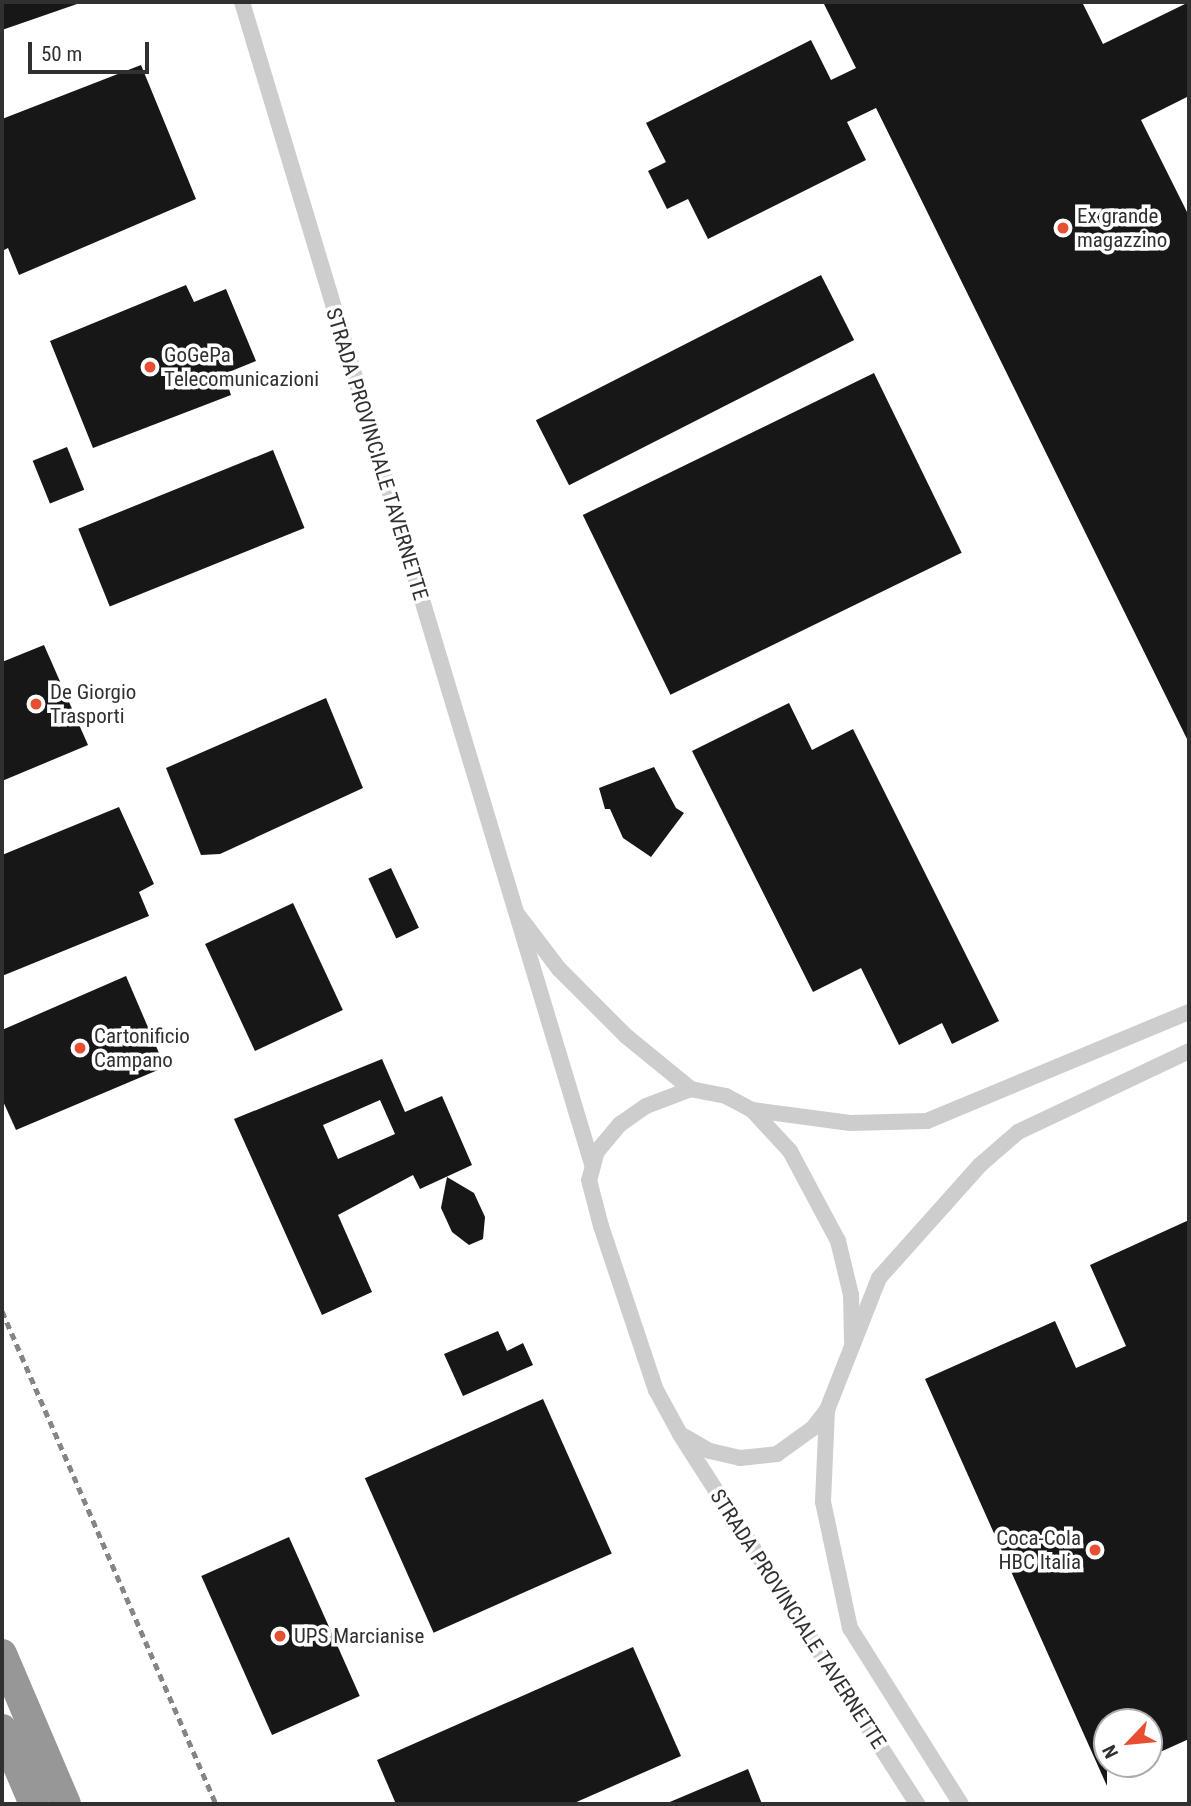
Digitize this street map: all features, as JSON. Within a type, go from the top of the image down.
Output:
[{"type":"highway","points":[[2,1654],[66,1804]]},
{"type":"highway","points":[[2,1729],[34,1804]]},
{"type":"street","name":"STRADA PROVINCIALE TAVERNETTE","points":[[242,2],[511,907],[592,1164],[589,1180],[601,1226],[656,1390],[680,1434],[917,1804]]},
{"type":"street","name":"STRADA PROVINCIALE TAVERNETTE","points":[[511,907],[559,969],[626,1036],[691,1090]]},
{"type":"street","points":[[752,1110],[850,1123],[927,1121],[1189,1012]]},
{"type":"street","points":[[680,1434],[710,1451],[740,1458],[777,1454],[813,1428],[827,1410],[844,1375],[852,1341],[879,1278],[925,1222],[1018,1132],[1189,1052]]},
{"type":"street","points":[[592,1164],[620,1124],[659,1100],[691,1090],[726,1096],[752,1110],[790,1151],[838,1241],[850,1296],[852,1341]]},
{"type":"street","name":"STRADA PROVINCIALE TAVERNETTE","points":[[827,1410],[823,1502],[850,1628],[961,1804]]},
{"type":"building","points":[[2,2],[77,2],[77,4],[2,30]]},
{"type":"building","name":"Ex grande magazzino","points":[[823,2],[1082,2],[1103,44],[1189,2],[1189,96],[1141,120],[1189,216],[1189,743],[876,108],[847,122],[866,160],[708,239],[688,199],[667,209],[648,171],[666,162],[646,123],[811,40],[831,80],[856,68]]},
{"type":"building","points":[[141,65],[196,199],[19,275],[8,248],[2,251],[2,119]]},
{"type":"building","points":[[821,275],[854,340],[569,485],[536,420]]},
{"type":"building","name":"GoGePa Telecomunicazioni","points":[[186,285],[194,302],[226,289],[256,361],[224,374],[231,395],[93,448],[50,341]]},
{"type":"building","points":[[874,373],[962,553],[670,695],[583,515]]},
{"type":"building","points":[[67,447],[84,490],[50,504],[33,461]]},
{"type":"building","points":[[273,450],[304,528],[110,607],[78,529]]},
{"type":"building","name":"De Giorgio Trasporti","points":[[44,645],[88,745],[2,781],[2,662]]},
{"type":"building","points":[[326,698],[363,788],[220,854],[201,855],[166,768]]},
{"type":"building","points":[[789,703],[812,750],[853,729],[999,1021],[952,1044],[942,1023],[899,1045],[861,968],[813,992],[692,751]]},
{"type":"building","points":[[654,767],[676,808],[684,813],[651,857],[623,838],[610,809],[605,809],[599,788]]},
{"type":"building","points":[[119,807],[154,884],[139,892],[149,916],[2,976],[2,855]]},
{"type":"building","points":[[391,868],[419,928],[396,938],[368,879]]},
{"type":"building","points":[[293,903],[343,1010],[255,1051],[205,944]]},
{"type":"building","name":"Cartonificio Campano","points":[[126,976],[165,1067],[16,1130],[2,1099],[2,1030]]},
{"type":"building","points":[[382,1059],[405,1112],[442,1096],[472,1165],[420,1189],[413,1175],[338,1215],[372,1292],[322,1315],[234,1119]],"holes":[[[380,1100],[395,1134],[338,1159],[323,1125]]]},
{"type":"building","points":[[447,1177],[474,1193],[485,1217],[483,1239],[469,1245],[452,1232],[441,1208]]},
{"type":"building","name":"Coca-Cola HBC Italia","points":[[1189,1220],[1189,1739],[1163,1751],[1163,1708],[1093,1708],[1093,1755],[925,1379],[1055,1321],[1076,1368],[1126,1346],[1090,1265]]},
{"type":"building","points":[[498,1331],[507,1351],[523,1343],[533,1365],[463,1396],[444,1354]]},
{"type":"building","points":[[543,1399],[612,1553],[434,1633],[365,1478]]},
{"type":"building","name":"UPS Marcianise","points":[[289,1537],[360,1696],[272,1735],[201,1576]]},
{"type":"building","points":[[633,1647],[681,1756],[572,1804],[396,1804],[377,1760]]},
{"type":"building","points":[[748,1769],[762,1804],[665,1804]]},
{"type":"railway","points":[[2,1311],[216,1804]]},
{"type":"place","name":"Ex grande magazzino","points":[[1063,228]]},
{"type":"place","name":"GoGePa Telecomunicazioni","points":[[150,367]]},
{"type":"place","name":"De Giorgio Trasporti","points":[[36,704]]},
{"type":"place","name":"Cartonificio Campano","points":[[80,1048]]},
{"type":"place","name":"Coca-Cola HBC Italia","points":[[1095,1550]]},
{"type":"place","name":"UPS Marcianise","points":[[280,1636]]}]
